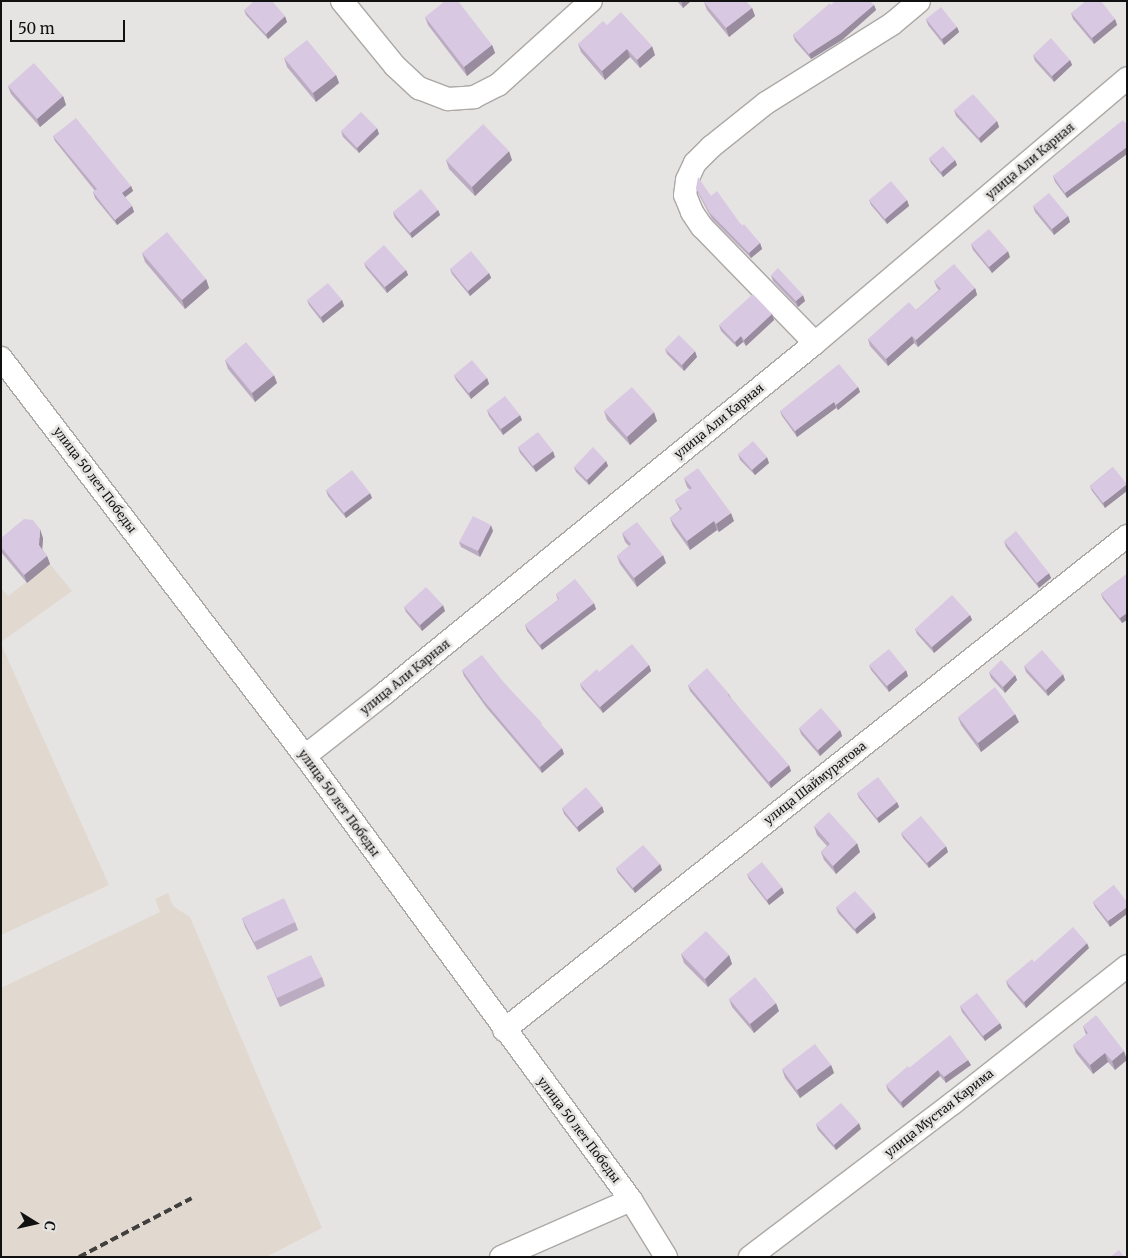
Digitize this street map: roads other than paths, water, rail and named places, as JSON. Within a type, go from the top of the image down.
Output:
[{"type":"street","points":[[342,1],[395,66],[419,88],[448,99],[474,97],[498,85],[591,1]]},
{"type":"street","points":[[815,343],[702,227],[692,212],[686,195],[687,180],[695,163],[711,147],[766,104],[892,24],[919,1]]},
{"type":"street","name":"улица Али Карная","points":[[305,756],[385,694],[815,343],[1127,78]]},
{"type":"street","name":"улица 50 лет Победы","points":[[1,358],[305,756],[504,1030],[631,1200],[666,1257]]},
{"type":"street","name":"улица Шаймуратова","points":[[504,1030],[1127,536]]},
{"type":"street","name":"улица Мустая Карима","points":[[750,1257],[953,1103],[1127,966]]},
{"type":"street","points":[[501,1257],[631,1200]]},
{"type":"railway","points":[[79,1257],[192,1198]]}]
